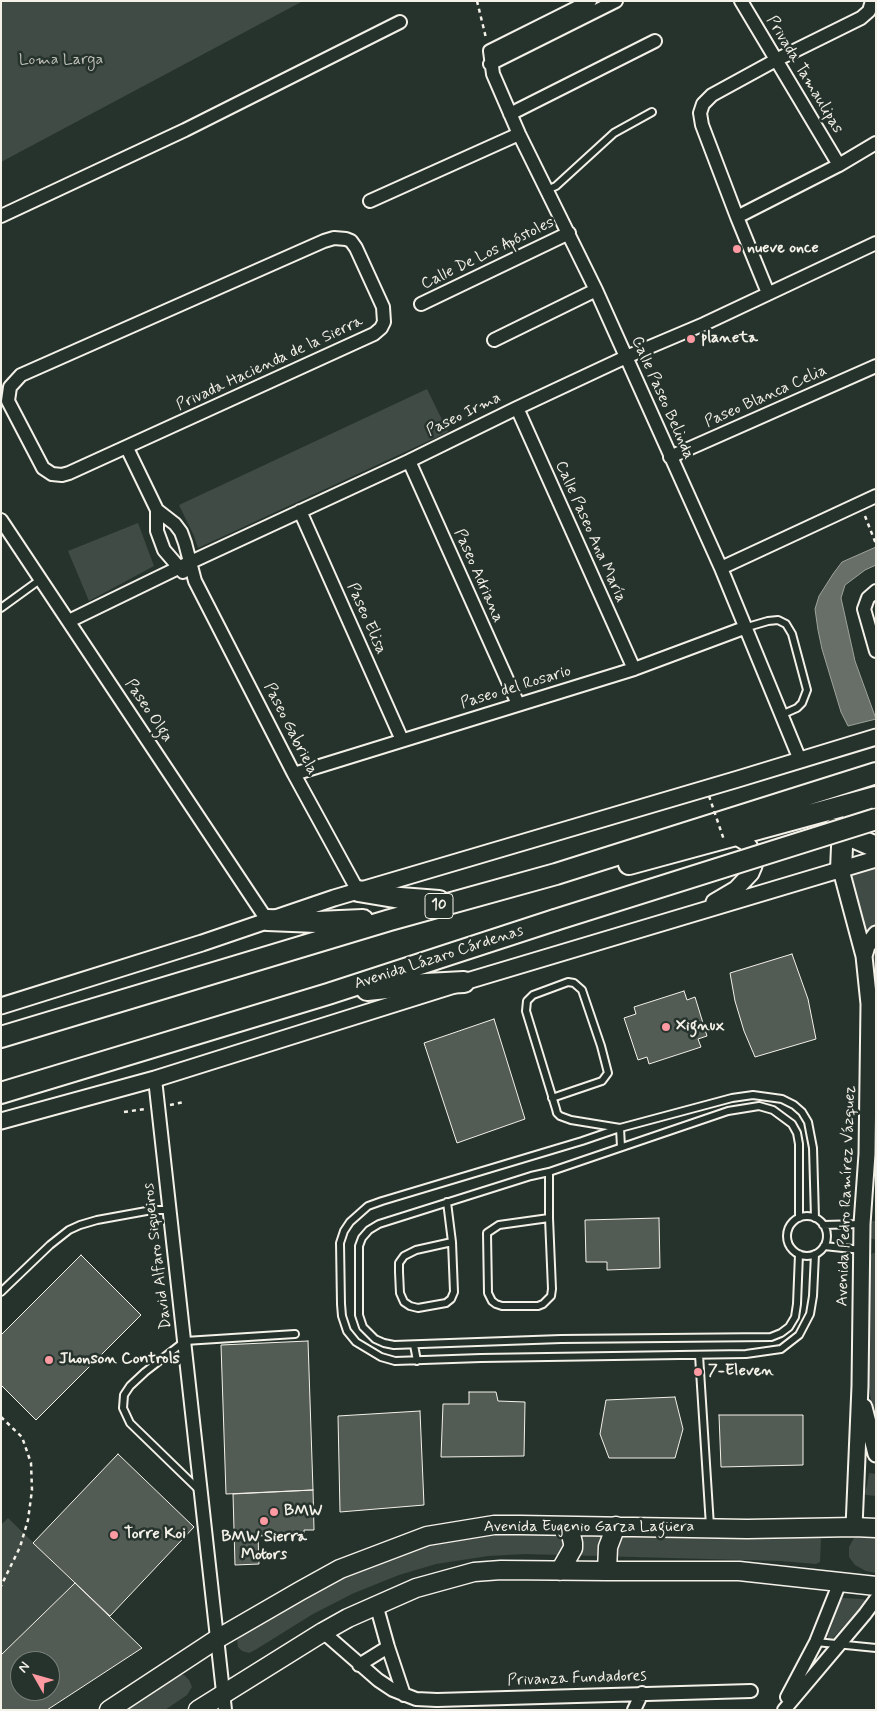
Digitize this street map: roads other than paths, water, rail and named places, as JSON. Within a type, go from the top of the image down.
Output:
[{"type":"highway","name":"10","points":[[1,1038],[390,920],[556,874],[876,773]]},
{"type":"highway","points":[[556,874],[601,872],[872,798]]},
{"type":"highway","points":[[841,870],[842,847],[846,834],[856,816],[872,798]]},
{"type":"highway","points":[[804,817],[874,846]]},
{"type":"highway","name":"Avenida Lázaro Cárdenas","points":[[1,1092],[328,994],[876,819]]},
{"type":"highway","points":[[841,870],[874,846]]},
{"type":"highway","points":[[358,891],[400,898],[454,902]]},
{"type":"highway","points":[[267,920],[317,922],[390,920]]},
{"type":"highway","points":[[328,994],[464,982]]},
{"type":"main road","name":"Avenida Eugenio Garza Lagüera","points":[[109,1710],[217,1639],[340,1569],[427,1536],[494,1526],[876,1528]]},
{"type":"main road","points":[[560,1570],[573,1548],[569,1526]]},
{"type":"main road","points":[[607,1571],[608,1547],[616,1526]]},
{"type":"main road","points":[[198,1710],[224,1702],[323,1632],[376,1604],[416,1588],[474,1572],[501,1570],[739,1571],[876,1586]]},
{"type":"street","points":[[490,58],[590,1]]},
{"type":"street","points":[[490,58],[616,1]]},
{"type":"street","name":"Privada Tamaulipas","points":[[741,1],[839,165]]},
{"type":"street","points":[[768,293],[736,217],[702,125],[700,113],[703,104],[712,95],[776,60],[861,18],[871,6]]},
{"type":"street","points":[[1,216],[185,130],[400,22]]},
{"type":"street","points":[[510,114],[655,41]]},
{"type":"street","name":"Calle Paseo Belinda","points":[[490,58],[493,74],[519,134],[596,290],[721,568],[744,628],[800,760]]},
{"type":"street","points":[[370,201],[519,134]]},
{"type":"street","points":[[736,217],[839,165],[876,144]]},
{"type":"street","name":"Calle De Los Apóstoles","points":[[421,304],[569,233]]},
{"type":"street","name":"Privada Hacienda de la Sierra","points":[[340,238],[352,241],[383,307],[384,322],[381,328],[364,340],[126,448],[69,473],[62,475],[52,474],[42,468],[10,406],[8,394],[10,387],[15,380],[28,371],[324,241],[340,238]]},
{"type":"street","name":"Paseo Irma","points":[[69,621],[178,568],[409,461],[516,408],[626,357],[704,324],[876,243]]},
{"type":"street","points":[[494,340],[596,290]]},
{"type":"street","name":"Paseo Blanca Celia","points":[[670,457],[876,366]]},
{"type":"street","name":"Calle Paseo Ana María","points":[[516,408],[634,669]]},
{"type":"street","name":"Paseo Gabriela","points":[[126,448],[157,510],[157,531],[164,550],[178,568],[195,581]]},
{"type":"street","name":"Paseo Adriana","points":[[409,461],[518,704]]},
{"type":"street","points":[[721,568],[876,496]]},
{"type":"street","name":"Paseo Gabriela","points":[[157,510],[168,517],[181,532],[195,581],[294,774],[358,891]]},
{"type":"street","name":"Paseo Elisa","points":[[300,511],[402,740]]},
{"type":"street","name":"Paseo Olga","points":[[1,520],[267,920]]},
{"type":"street","points":[[876,592],[868,598],[864,609],[876,651]]},
{"type":"street","name":"Paseo del Rosario","points":[[294,774],[634,669],[744,628]]},
{"type":"street","points":[[1,1006],[202,943],[358,891],[876,737]]},
{"type":"street","points":[[691,915],[736,889],[751,873],[754,866],[753,853],[745,842],[729,838]]},
{"type":"street","name":"Avenida Lázaro Cárdenas","points":[[1,1121],[156,1079],[464,982],[841,870]]},
{"type":"street","name":"Avenida Pedro Ramírez Vázquez","points":[[841,870],[864,956],[869,1004],[867,1154],[862,1224],[860,1386],[854,1527]]},
{"type":"street","points":[[864,956],[867,946],[876,934]]},
{"type":"street","name":"David Alfaro Siqueiros","points":[[156,1079],[224,1702]]},
{"type":"street","points":[[867,1154],[871,1174],[876,1183]]},
{"type":"street","points":[[860,1386],[876,1454]]},
{"type":"street","points":[[783,1710],[816,1642],[840,1582]]},
{"type":"street","points":[[783,1710],[838,1645],[870,1612],[876,1598]]},
{"type":"street","points":[[376,1604],[404,1695]]},
{"type":"street","name":"Privanza Fundadores","points":[[323,1632],[382,1683],[416,1699],[437,1700],[751,1691]]},
{"type":"street","points":[[359,1665],[388,1647]]},
{"type":"street","points":[[634,1710],[642,1694]]},
{"type":"lane","points":[[547,190],[556,186],[614,133],[652,112]]},
{"type":"lane","points":[[1,608],[40,578]]},
{"type":"lane","points":[[744,628],[774,619],[786,624],[792,634],[807,690],[802,704],[781,715]]},
{"type":"lane","points":[[552,1098],[602,1081],[608,1073],[582,990],[574,983],[568,982],[538,992],[530,998],[526,1006],[552,1098],[557,1113],[564,1118],[620,1128]]},
{"type":"lane","points":[[815,1218],[813,1148],[811,1133],[802,1112],[794,1105],[782,1099],[753,1095],[732,1098],[620,1128],[382,1200],[368,1206],[350,1222],[344,1231],[339,1254],[342,1316],[347,1331],[356,1342],[381,1357],[395,1360],[746,1354],[770,1351],[781,1349],[800,1335],[810,1314],[815,1254]]},
{"type":"lane","points":[[799,1218],[799,1144],[797,1133],[792,1124],[773,1110],[759,1106],[728,1111],[549,1172],[379,1224],[369,1230],[362,1238],[359,1246],[359,1316],[363,1327],[375,1339],[384,1344],[414,1345],[561,1339],[771,1337],[789,1327],[795,1317],[799,1254]]},
{"type":"lane","points":[[620,1128],[621,1147]]},
{"type":"lane","points":[[549,1172],[551,1296],[538,1306],[502,1306],[496,1304],[488,1293],[487,1233],[499,1224],[549,1218]]},
{"type":"lane","points":[[447,1202],[452,1242],[455,1286],[451,1299],[446,1303],[418,1308],[404,1302],[400,1293],[399,1272],[399,1263],[404,1256],[416,1250],[452,1242]]},
{"type":"lane","points":[[1,1292],[50,1245],[80,1224],[152,1210],[169,1210]]},
{"type":"lane","points":[[806,1216],[815,1218],[823,1225],[826,1235],[824,1246],[815,1254],[805,1256],[799,1254],[789,1246],[787,1235],[791,1224],[799,1218],[806,1216]]},
{"type":"lane","points":[[823,1225],[862,1224]]},
{"type":"lane","points":[[824,1246],[862,1250]]},
{"type":"lane","points":[[202,1492],[130,1423],[123,1408],[124,1395],[130,1386],[185,1341],[295,1334]]},
{"type":"lane","points":[[414,1345],[417,1361]]},
{"type":"lane","points":[[699,1355],[710,1528]]},
{"type":"lane","points":[[816,1642],[876,1648]]},
{"type":"place","name":"nueve once","points":[[737,249]]},
{"type":"place","name":"planeta","points":[[691,339]]},
{"type":"place","name":"Xignux","points":[[666,1027]]},
{"type":"place","name":"Jhonson Controls","points":[[49,1360]]},
{"type":"place","name":"7-Eleven","points":[[698,1372]]},
{"type":"place","name":"BMW","points":[[274,1512]]},
{"type":"place","name":"BMW Sierra Motors","points":[[264,1521]]},
{"type":"place","name":"Torre Koi","points":[[114,1535]]},
{"type":"park label","name":"Loma Larga","points":[[61,61]]}]
